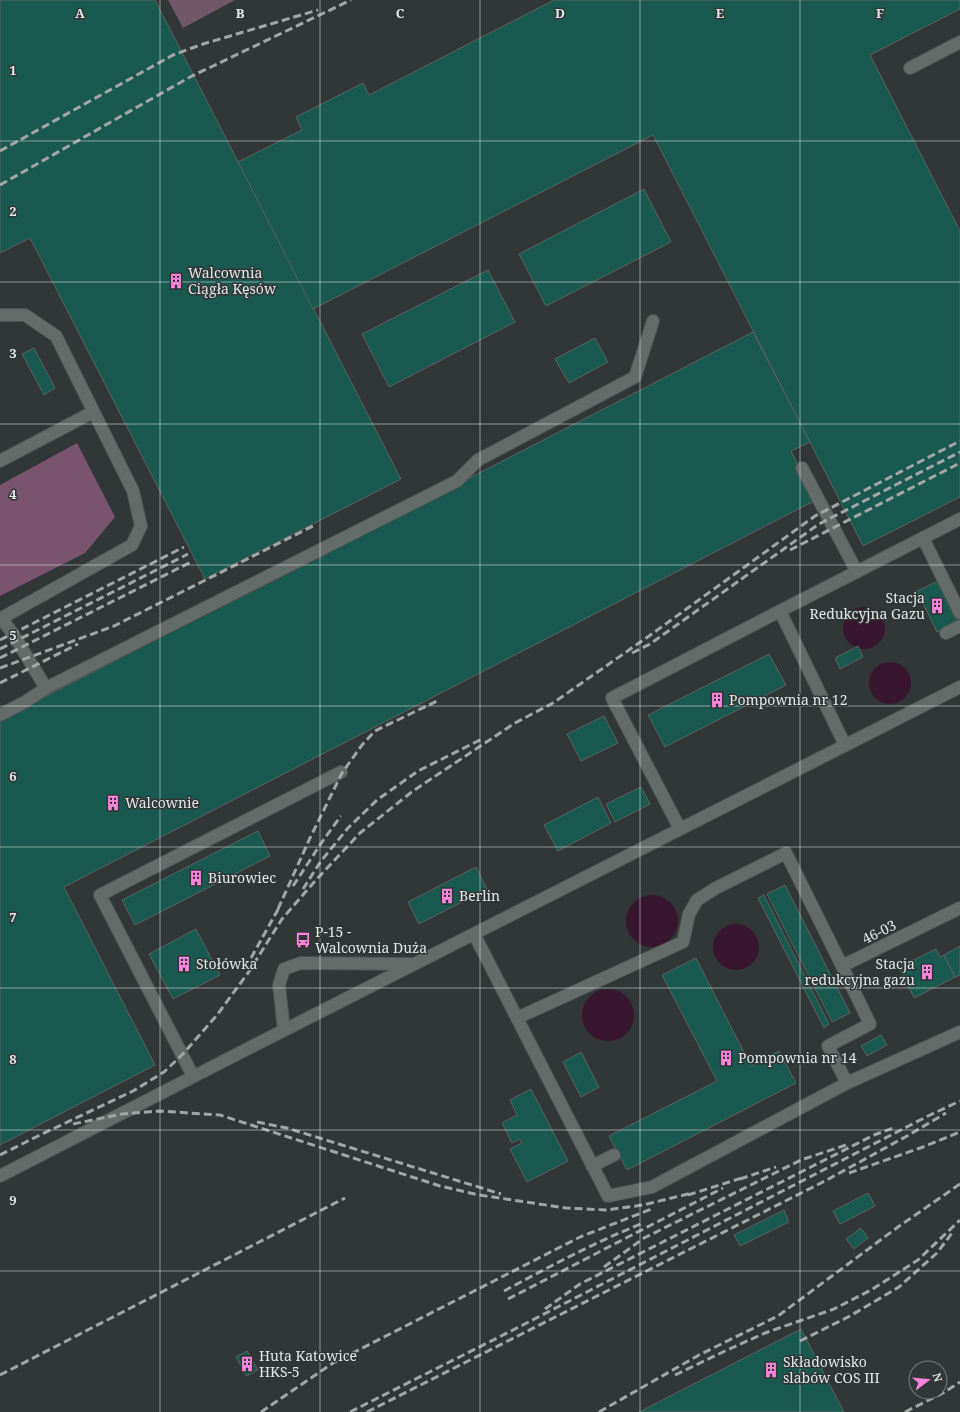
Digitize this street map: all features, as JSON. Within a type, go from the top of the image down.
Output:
[{"type":"lane","points":[[910,68],[960,42]]},
{"type":"lane","points":[[0,316],[25,315],[56,336],[133,492],[141,526],[132,545],[0,619],[13,634],[46,688]]},
{"type":"lane","points":[[0,715],[25,702],[46,688],[457,481],[478,460],[635,377],[653,321]]},
{"type":"lane","points":[[0,461],[93,412]]},
{"type":"lane","points":[[802,468],[857,572]]},
{"type":"lane","points":[[680,829],[612,698],[960,519]]},
{"type":"lane","points":[[923,538],[960,613]]},
{"type":"lane","points":[[780,611],[845,745]]},
{"type":"lane","points":[[946,633],[960,626]]},
{"type":"lane","points":[[0,1176],[193,1076],[960,687]]},
{"type":"lane","points":[[193,1076],[100,895],[341,772]]},
{"type":"lane","points":[[517,1018],[683,942],[689,914],[697,900],[716,888],[786,854],[870,1024],[828,1046],[847,1083]]},
{"type":"lane","name":"46-03","points":[[842,966],[960,908]]},
{"type":"lane","points":[[474,934],[608,1196],[652,1187],[847,1083],[960,1032]]},
{"type":"lane","points":[[284,1030],[279,984],[284,969],[301,963],[414,964]]},
{"type":"lane","points":[[592,1166],[614,1155]]},
{"type":"shaded area","points":[[168,0],[235,0],[183,28]]},
{"type":"shaded area","points":[[77,443],[115,517],[85,553],[0,596],[0,485]]},
{"type":"shaded area","points":[[860,607],[868,607],[876,610],[882,616],[885,628],[882,640],[876,646],[868,649],[860,649],[852,646],[846,640],[843,632],[843,624],[846,616],[852,610]]},
{"type":"shaded area","points":[[890,662],[905,668],[911,683],[905,698],[890,704],[875,698],[869,683],[875,668]]},
{"type":"shaded area","points":[[647,895],[657,895],[671,902],[678,916],[678,926],[671,940],[657,947],[647,947],[637,943],[630,936],[626,926],[626,916],[630,906],[637,899]]},
{"type":"shaded area","points":[[736,924],[749,928],[755,934],[759,947],[755,960],[749,966],[736,970],[723,966],[717,960],[713,947],[717,934],[723,928]]},
{"type":"shaded area","points":[[603,989],[613,989],[622,993],[630,1001],[634,1010],[634,1020],[630,1029],[622,1037],[613,1041],[603,1041],[594,1037],[586,1029],[582,1020],[582,1010],[586,1001],[594,993]]},
{"type":"building","name":"Walcownia Ciągła Kęsów","points":[[0,0],[155,0],[401,479],[205,579],[30,238],[0,253]]},
{"type":"building","points":[[554,0],[960,0],[960,9],[870,55],[960,231],[960,497],[863,546],[653,135],[313,309],[238,162],[302,130],[296,117],[363,83],[369,95]]},
{"type":"building","points":[[644,189],[671,242],[546,306],[519,254]]},
{"type":"building","points":[[488,270],[515,322],[389,387],[362,334]]},
{"type":"building","name":"Walcownie","points":[[753,332],[810,442],[791,451],[816,500],[64,887],[155,1065],[0,1145],[0,720]]},
{"type":"building","points":[[595,338],[608,362],[569,383],[555,359]]},
{"type":"building","points":[[34,348],[55,388],[44,395],[22,354]]},
{"type":"building","name":"Stacja Redukcyjna Gazu","points":[[938,581],[958,622],[937,632],[917,591]]},
{"type":"building","points":[[858,646],[863,657],[840,669],[835,658]]},
{"type":"building","name":"Pompownia nr 12","points":[[769,654],[786,685],[665,747],[648,715]]},
{"type":"building","points":[[604,716],[618,743],[581,761],[567,734]]},
{"type":"building","points":[[641,787],[650,804],[615,822],[606,804]]},
{"type":"building","points":[[598,797],[611,823],[558,851],[544,825]]},
{"type":"building","name":"Biurowiec","points":[[258,831],[270,856],[135,925],[122,900]]},
{"type":"building","name":"Berlin","points":[[476,867],[487,889],[419,924],[408,902]]},
{"type":"building","points":[[785,885],[850,1013],[832,1022],[767,894]]},
{"type":"building","points":[[764,895],[829,1024],[824,1028],[758,898]]},
{"type":"building","name":"Stołówka","points":[[196,929],[220,975],[173,999],[149,954]]},
{"type":"building","points":[[960,946],[960,975],[955,977],[944,955]]},
{"type":"building","name":"Stacja redukcyjna gazu","points":[[936,949],[940,957],[944,955],[955,977],[914,998],[899,967]]},
{"type":"building","name":"Pompownia nr 14","points":[[696,958],[751,1066],[779,1051],[796,1083],[627,1170],[609,1136],[717,1081],[662,975]]},
{"type":"building","points":[[881,1035],[887,1045],[867,1056],[861,1046]]},
{"type":"building","points":[[581,1052],[599,1087],[581,1097],[563,1062]]},
{"type":"building","points":[[531,1089],[568,1161],[527,1182],[510,1149],[522,1143],[520,1139],[512,1143],[502,1123],[517,1115],[510,1100]]},
{"type":"building","points":[[868,1193],[875,1206],[840,1224],[833,1211]]},
{"type":"building","points":[[784,1210],[789,1222],[740,1246],[734,1235]]},
{"type":"building","points":[[861,1228],[868,1238],[854,1249],[846,1239]]},
{"type":"building","name":"Składowisko slabów COS III","points":[[801,1329],[844,1412],[639,1412]]},
{"type":"building","name":"Huta Katowice HKS-5","points":[[247,1351],[258,1370],[247,1376],[236,1357]]},
{"type":"railway","points":[[0,185],[190,77],[351,0]]},
{"type":"railway","points":[[0,151],[173,55],[203,44],[318,10]]},
{"type":"railway","points":[[0,1155],[133,1091],[164,1072],[183,1054],[217,1015],[248,973],[282,919],[315,881],[360,833],[413,791],[515,723],[553,703],[649,636],[815,516],[960,441]]},
{"type":"railway","points":[[632,653],[650,644],[819,524],[960,452]]},
{"type":"railway","points":[[790,550],[960,463]]},
{"type":"railway","points":[[0,668],[114,626],[313,526]]},
{"type":"railway","points":[[0,640],[184,547]]},
{"type":"railway","points":[[0,649],[188,554]]},
{"type":"railway","points":[[0,658],[191,562]]},
{"type":"railway","points":[[0,683],[78,644]]},
{"type":"railway","points":[[278,909],[310,838],[342,773],[362,745],[375,731],[437,701]]},
{"type":"railway","points":[[303,889],[321,861],[348,828],[377,800],[418,771],[482,739]]},
{"type":"railway","points":[[293,886],[341,816]]},
{"type":"railway","points":[[251,958],[280,906]]},
{"type":"railway","points":[[350,1412],[960,1101]]},
{"type":"railway","points":[[73,1124],[122,1114],[159,1111],[220,1115],[440,1186],[479,1195],[566,1208],[606,1210],[643,1205],[692,1193]]},
{"type":"railway","points":[[367,1412],[825,1181],[946,1113]]},
{"type":"railway","points":[[257,1122],[287,1128],[501,1194]]},
{"type":"railway","points":[[545,1309],[580,1284],[874,1135],[896,1127]]},
{"type":"railway","points":[[849,1173],[923,1147],[960,1132]]},
{"type":"railway","points":[[604,1267],[644,1238],[801,1160],[846,1145]]},
{"type":"railway","points":[[740,1179],[776,1167]]},
{"type":"railway","points":[[688,1195],[745,1177]]},
{"type":"railway","points":[[599,1412],[699,1355],[778,1316],[898,1227],[960,1184]]},
{"type":"railway","points":[[508,1299],[723,1188]]},
{"type":"railway","points":[[0,1375],[345,1198]]},
{"type":"railway","points":[[261,1412],[333,1363],[580,1237],[654,1208]]},
{"type":"railway","points":[[675,1375],[765,1333],[834,1309],[871,1290],[918,1260],[960,1220]]},
{"type":"railway","points":[[504,1291],[588,1247],[641,1224]]},
{"type":"railway","points":[[800,1341],[850,1316],[899,1287],[937,1253],[952,1233]]},
{"type":"railway","points":[[905,1412],[943,1393],[960,1382]]},
{"type":"place","name":"Walcownia Ciągła Kęsów","points":[[176,281]]},
{"type":"place","name":"Stacja Redukcyjna Gazu","points":[[937,606]]},
{"type":"place","name":"Pompownia nr 12","points":[[717,700]]},
{"type":"place","name":"Walcownie","points":[[113,803]]},
{"type":"place","name":"Biurowiec","points":[[196,878]]},
{"type":"place","name":"Berlin","points":[[447,896]]},
{"type":"place","name":"P-15 - Walcownia Duża","points":[[303,940]]},
{"type":"place","name":"Stołówka","points":[[184,964]]},
{"type":"place","name":"Stacja redukcyjna gazu","points":[[927,972]]},
{"type":"place","name":"Pompownia nr 14","points":[[726,1058]]},
{"type":"place","name":"Huta Katowice HKS-5","points":[[247,1364]]},
{"type":"place","name":"Składowisko slabów COS III","points":[[771,1370]]}]
